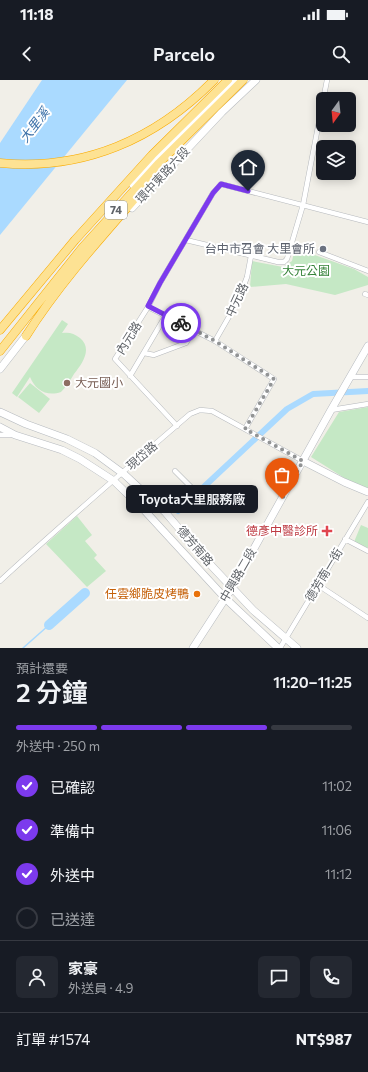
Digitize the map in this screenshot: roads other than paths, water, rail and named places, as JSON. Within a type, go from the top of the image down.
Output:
[{"type":"highway","points":[[0,163],[50,163],[86,157],[115,148],[152,130],[177,113],[196,98],[214,80]]},
{"type":"highway","name":"74","points":[[0,330],[75,240],[152,155],[228,80]]},
{"type":"highway","name":"74","points":[[0,351],[87,242],[159,163],[243,80]]},
{"type":"highway","points":[[26,336],[39,315],[88,252],[161,168],[250,80]]},
{"type":"street","name":"環中東路六段","points":[[0,348],[85,240],[156,160],[234,80]]},
{"type":"street","name":"環中東路六段","points":[[0,369],[91,255],[134,205],[222,112],[256,80]]},
{"type":"street","points":[[186,240],[251,256],[284,262],[287,259],[303,205],[327,80]]},
{"type":"street","name":"內元路","points":[[177,426],[116,359],[213,193],[221,184],[368,222]]},
{"type":"street","points":[[319,252],[368,271]]},
{"type":"street","name":"中元路","points":[[215,341],[238,301],[247,276],[251,256]]},
{"type":"street","points":[[148,306],[215,341],[274,379],[245,429]]},
{"type":"street","points":[[130,376],[166,315]]},
{"type":"street","points":[[144,353],[154,355],[186,343],[194,330]]},
{"type":"street","points":[[349,379],[368,346]]},
{"type":"street","points":[[349,379],[368,377]]},
{"type":"street","name":"中興路二段","points":[[194,648],[232,588],[349,379]]},
{"type":"street","points":[[331,410],[368,404]]},
{"type":"street","name":"現岱路","points":[[0,581],[60,526],[190,414],[200,410],[212,411],[303,461]]},
{"type":"street","name":"德芳南路","points":[[0,412],[26,424],[67,439],[95,454],[122,473],[165,512],[253,610],[298,648]]},
{"type":"street","name":"德芳南路","points":[[0,427],[15,435],[62,450],[80,459],[114,481],[146,511],[225,598],[279,648]]},
{"type":"street","points":[[0,435],[15,435]]},
{"type":"street","points":[[303,461],[368,492]]},
{"type":"street","points":[[165,512],[193,489],[175,471]]},
{"type":"street","name":"德芳南一街","points":[[279,648],[286,639],[368,502]]},
{"type":"street","points":[[345,539],[368,551]]},
{"type":"street","points":[[318,585],[368,618]]},
{"type":"water","name":"大里溪","points":[[42,80],[127,80],[0,235],[0,143]]},
{"type":"waterway","points":[[178,511],[287,409],[313,394],[368,391]]},
{"type":"waterway","points":[[49,625],[85,593]]},
{"type":"waterway","points":[[23,648],[49,625]]},
{"type":"place","name":"台中市召會 大里會所","points":[[323,249]]},
{"type":"place","name":"大元國小","points":[[67,383]]},
{"type":"place","name":"Toyota大里服務廠","points":[[282,499]]},
{"type":"place","name":"德彥中醫診所","points":[[327,531]]},
{"type":"place","name":"任雲鄉脆皮烤鴨","points":[[197,594]]},
{"type":"park label","name":"大元公園","points":[[306,271]]}]
